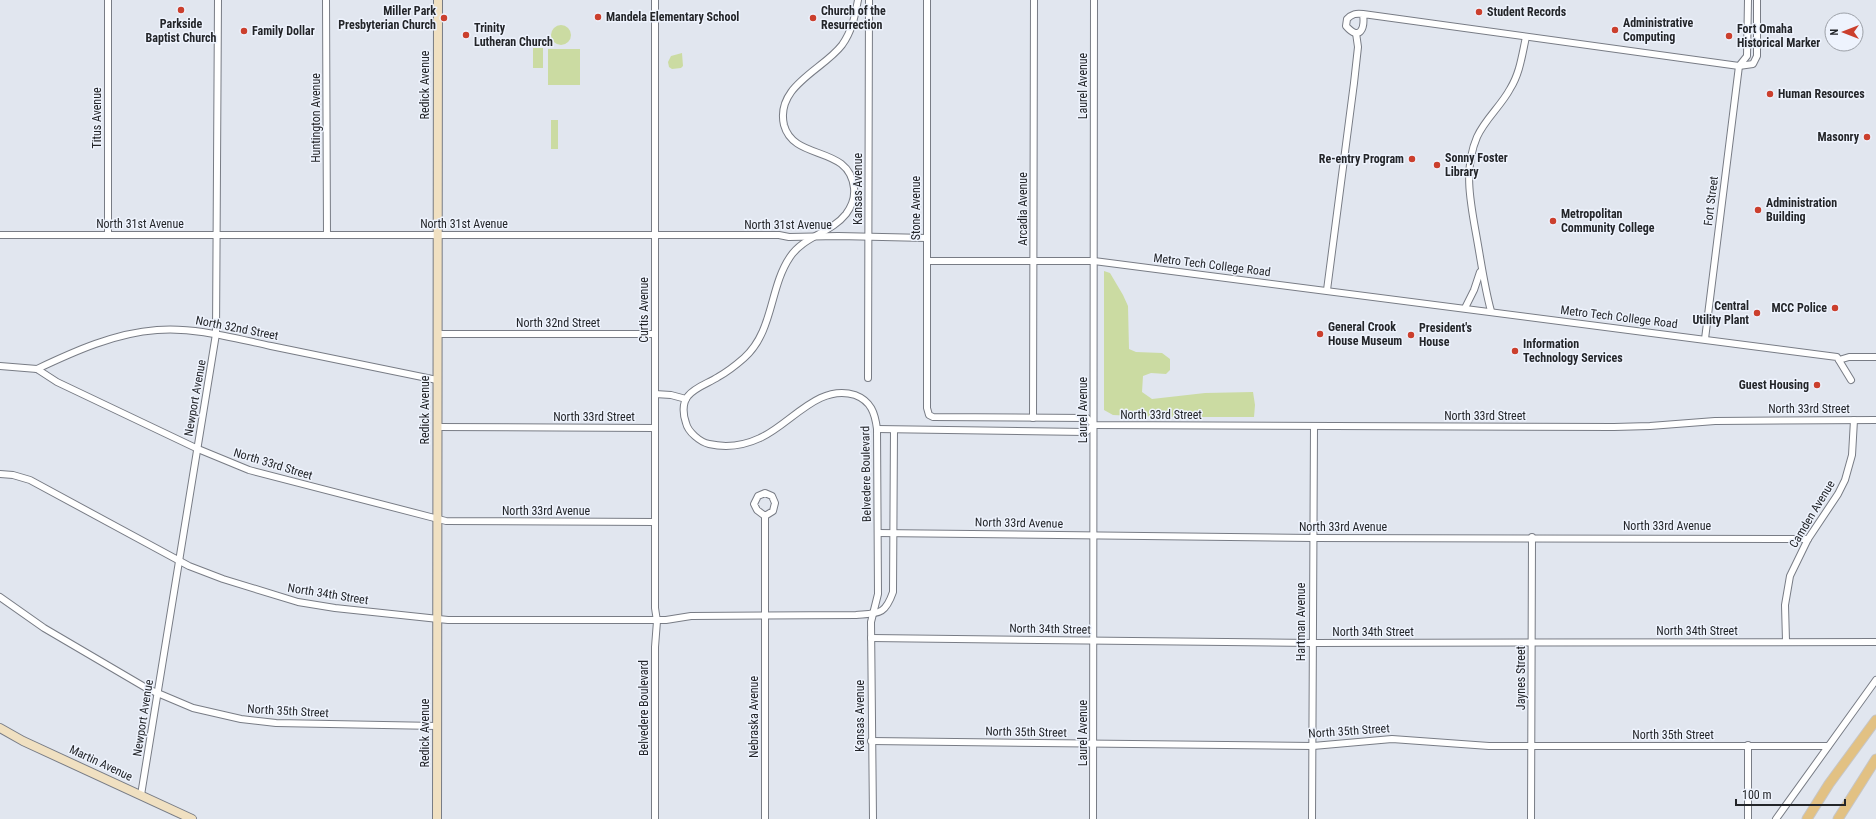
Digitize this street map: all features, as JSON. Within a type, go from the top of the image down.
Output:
[{"type":"main road","points":[[1807,819],[1829,784],[1876,720]]},
{"type":"main road","points":[[1838,819],[1876,759]]},
{"type":"street","name":"Titus Avenue","points":[[108,0],[108,235]]},
{"type":"street","name":"Newport Avenue","points":[[141,795],[216,334],[218,0]]},
{"type":"street","name":"Huntington Avenue","points":[[326,0],[327,235]]},
{"type":"street","name":"Redick Avenue","points":[[437,819],[438,0]]},
{"type":"street","name":"Curtis Avenue","points":[[655,0],[655,608],[657,620]]},
{"type":"street","points":[[655,394],[671,395],[686,399],[692,392],[733,367],[750,352],[763,332],[784,267],[797,248],[835,224],[848,212],[854,198],[854,186],[848,171],[840,162],[827,155],[805,148],[792,139],[784,123],[784,106],[788,96],[795,86],[833,55],[843,44],[853,25],[858,0]]},
{"type":"street","name":"Kansas Avenue","points":[[868,378],[869,0]]},
{"type":"street","name":"Stone Avenue","points":[[927,0],[927,408],[929,415]]},
{"type":"street","name":"Arcadia Avenue","points":[[1033,418],[1034,0]]},
{"type":"street","name":"Laurel Avenue","points":[[1093,819],[1094,0]]},
{"type":"street","name":"Fort Street","points":[[1705,339],[1739,66],[1747,56],[1748,0]]},
{"type":"street","points":[[1356,33],[1350,31],[1346,26],[1347,19],[1351,15],[1363,14],[1739,66],[1753,64],[1758,56],[1757,0]]},
{"type":"street","points":[[1356,33],[1363,28],[1363,14]]},
{"type":"street","points":[[1327,290],[1354,83],[1358,47],[1356,33]]},
{"type":"street","points":[[1491,311],[1481,270],[1469,189],[1469,164],[1477,138],[1483,125],[1510,90],[1514,82],[1518,72],[1526,37]]},
{"type":"street","name":"North 31st Avenue","points":[[0,235],[814,236],[927,238]]},
{"type":"street","points":[[927,261],[1094,261]]},
{"type":"street","name":"Metro Tech College Road","points":[[1094,261],[1705,339],[1838,357],[1839,360]]},
{"type":"street","points":[[1465,308],[1474,290],[1481,270]]},
{"type":"street","name":"North 32nd Street","points":[[37,369],[91,346],[136,332],[179,329],[216,334],[437,380]]},
{"type":"street","name":"North 32nd Street","points":[[437,334],[655,334]]},
{"type":"street","points":[[1851,380],[1839,360],[1849,357],[1876,357]]},
{"type":"street","name":"North 33rd Street","points":[[0,366],[37,369],[57,382],[198,449],[266,476],[437,519]]},
{"type":"street","name":"Belvedere Boulevard","points":[[686,399],[684,408],[687,427],[704,443],[719,446],[740,445],[762,438],[810,404],[831,394],[851,394],[862,398],[870,406],[874,412],[877,429],[878,594],[873,613]]},
{"type":"street","name":"North 33rd Street","points":[[929,415],[937,417],[1087,418],[1094,425]]},
{"type":"street","name":"Camden Avenue","points":[[1786,641],[1785,605],[1787,587],[1795,564],[1808,539],[1838,494],[1845,480],[1852,455],[1854,420]]},
{"type":"street","name":"North 33rd Street","points":[[877,429],[1086,432],[1094,425],[1614,427],[1715,421],[1876,420]]},
{"type":"street","name":"Hartman Avenue","points":[[1312,819],[1314,426]]},
{"type":"street","name":"North 33rd Street","points":[[437,427],[655,428]]},
{"type":"street","points":[[657,620],[691,616],[856,615],[882,611],[888,606],[893,592],[894,430]]},
{"type":"street","name":"North 34th Street","points":[[0,474],[13,475],[30,480],[189,566],[222,579],[298,602],[335,608],[437,619],[657,620]]},
{"type":"street","name":"Nebraska Avenue","points":[[765,516],[765,819]]},
{"type":"street","name":"North 33rd Avenue","points":[[437,519],[446,522],[655,522]]},
{"type":"street","name":"North 33rd Avenue","points":[[878,533],[1313,538],[1532,537],[1808,539]]},
{"type":"street","name":"Jaynes Street","points":[[1531,819],[1532,537]]},
{"type":"street","name":"North 35th Street","points":[[0,597],[44,628],[158,693],[193,708],[223,716],[258,722],[437,726]]},
{"type":"street","name":"Kansas Avenue","points":[[873,613],[870,622],[873,819]]},
{"type":"street","name":"Belvedere Boulevard","points":[[655,819],[655,648],[657,620]]},
{"type":"street","name":"North 34th Street","points":[[871,638],[1312,644],[1786,641],[1876,642]]},
{"type":"street","points":[[1776,819],[1876,680]]},
{"type":"street","name":"Martin Avenue","points":[[0,728],[23,741],[192,819]]},
{"type":"street","name":"North 35th Street","points":[[871,741],[1312,746],[1362,740],[1392,739],[1461,744],[1532,746],[1828,746]]},
{"type":"street","points":[[1748,745],[1748,819]]},
{"type":"green space","points":[[561,25],[568,28],[571,35],[568,42],[561,45],[554,42],[551,35],[554,28]]},
{"type":"green space","points":[[533,48],[543,48],[543,68],[533,68]]},
{"type":"green space","points":[[548,49],[580,49],[580,85],[548,85]]},
{"type":"green space","points":[[682,53],[683,66],[681,68],[672,69],[669,67],[668,62],[671,56]]},
{"type":"green space","points":[[551,120],[558,120],[558,149],[551,149]]},
{"type":"green space","points":[[1104,271],[1110,273],[1128,306],[1129,349],[1136,352],[1162,353],[1170,359],[1170,370],[1166,374],[1151,373],[1143,376],[1142,392],[1152,399],[1205,393],[1253,392],[1255,405],[1254,417],[1158,417],[1113,415],[1104,410]]},
{"type":"place","name":"Parkside Baptist Church","points":[[181,10]]},
{"type":"place","name":"Student Records","points":[[1479,12]]},
{"type":"place","name":"Mandela Elementary School","points":[[598,17]]},
{"type":"place","name":"Miller Park Presbyterian Church","points":[[444,18]]},
{"type":"place","name":"Church of the Resurrection","points":[[813,18]]},
{"type":"place","name":"Administrative Computing","points":[[1615,30]]},
{"type":"place","name":"Family Dollar","points":[[244,31]]},
{"type":"place","name":"Trinity Lutheran Church","points":[[466,35]]},
{"type":"place","name":"Fort Omaha Historical Marker","points":[[1729,36]]},
{"type":"place","name":"Human Resources","points":[[1770,94]]},
{"type":"place","name":"Masonry","points":[[1867,137]]},
{"type":"place","name":"Re-entry Program","points":[[1412,159]]},
{"type":"place","name":"Sonny Foster Library","points":[[1437,165]]},
{"type":"place","name":"Administration Building","points":[[1758,210]]},
{"type":"place","name":"Metropolitan Community College","points":[[1553,221]]},
{"type":"place","name":"MCC Police","points":[[1835,308]]},
{"type":"place","name":"Central Utility Plant","points":[[1757,313]]},
{"type":"place","name":"General Crook House Museum","points":[[1320,334]]},
{"type":"place","name":"President's House","points":[[1411,335]]},
{"type":"place","name":"Information Technology Services","points":[[1515,351]]},
{"type":"place","name":"Guest Housing","points":[[1817,385]]}]
